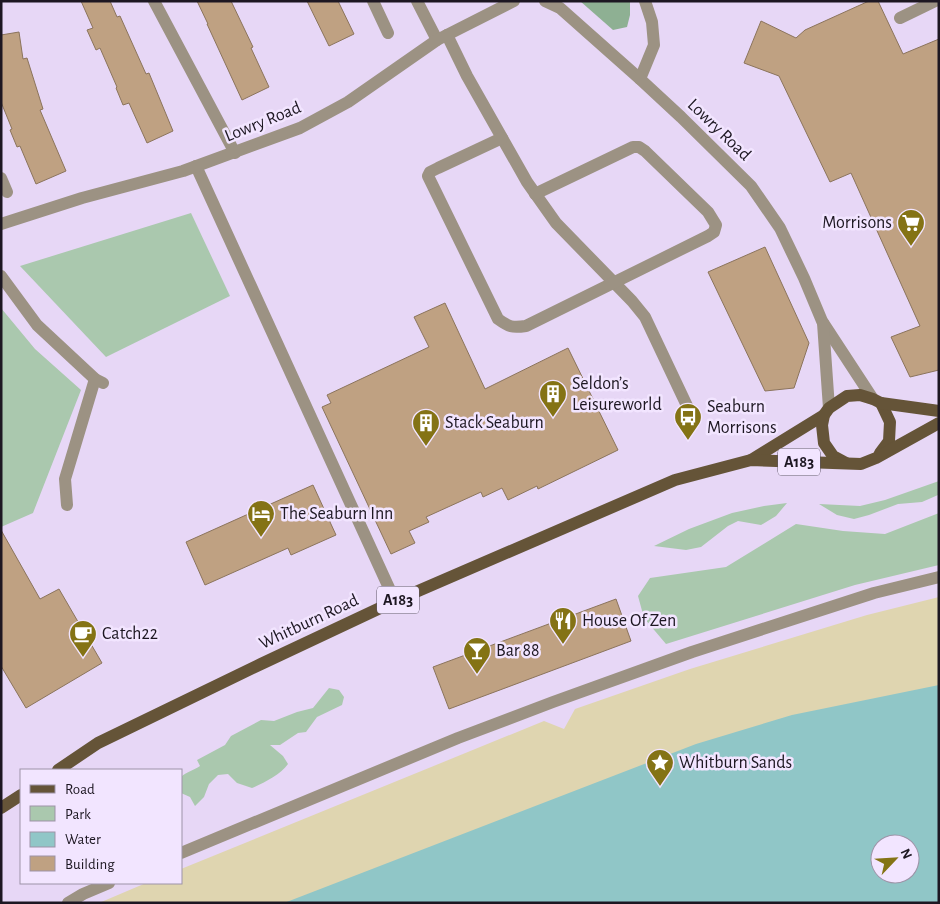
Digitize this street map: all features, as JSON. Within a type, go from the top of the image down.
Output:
[{"type":"main road","name":"A183","points":[[751,460],[827,412],[847,396],[860,395],[877,401],[939,411]]},
{"type":"main road","points":[[876,458],[889,441],[890,422],[877,401]]},
{"type":"main road","name":"A183","points":[[827,412],[822,425],[824,443],[833,456],[847,463]]},
{"type":"main road","name":"A183","points":[[751,460],[861,464],[876,458],[939,423]]},
{"type":"main road","name":"Whitburn Road","points":[[59,769],[98,743],[395,601],[675,480],[751,460]]},
{"type":"main road","points":[[1,808],[20,796]]},
{"type":"street","points":[[154,1],[234,153]]},
{"type":"street","points":[[373,1],[388,33]]},
{"type":"street","points":[[417,1],[466,76],[535,194],[556,223],[645,318],[689,410]]},
{"type":"street","name":"Lowry Road","points":[[1,224],[58,205],[183,172],[300,128],[348,102],[442,37],[514,1]]},
{"type":"street","name":"Lowry Road","points":[[545,1],[560,8],[640,79],[751,186],[780,228],[822,320],[877,401]]},
{"type":"street","points":[[640,79],[654,45],[652,22],[646,1]]},
{"type":"street","points":[[900,18],[935,1]]},
{"type":"street","points":[[502,138],[430,172],[428,176],[498,319],[506,326],[515,328],[526,326],[708,236],[714,232],[716,225],[712,216],[639,147],[633,147],[535,194]]},
{"type":"street","points":[[196,166],[395,601]]},
{"type":"street","points":[[1,178],[7,192]]},
{"type":"street","points":[[1,276],[37,325],[99,381],[65,479],[67,505]]},
{"type":"street","name":"Lowry Road","points":[[822,320],[827,412]]},
{"type":"street","points":[[182,853],[449,741],[553,702],[692,652],[874,592],[939,577]]},
{"type":"street","points":[[68,903],[107,884]]},
{"type":"green space","points":[[191,213],[230,296],[106,357],[20,266]]},
{"type":"green space","points":[[1,308],[35,349],[81,390],[33,513],[1,527]]},
{"type":"green space","points":[[939,481],[938,495],[922,502],[898,504],[854,519],[837,515],[819,504],[860,506],[885,500]]},
{"type":"green space","points":[[787,503],[776,516],[761,525],[738,521],[728,526],[701,547],[686,550],[654,546],[689,529],[732,513]]},
{"type":"green space","points":[[939,513],[939,565],[855,585],[666,644],[644,618],[638,596],[650,578],[726,567],[796,524],[843,531],[885,534]]},
{"type":"green space","points":[[329,688],[339,690],[344,697],[342,705],[317,717],[306,732],[298,733],[280,745],[270,745],[283,756],[288,764],[277,775],[252,788],[237,783],[228,774],[218,775],[209,784],[204,797],[195,806],[190,797],[182,793],[182,776],[200,766],[197,760],[225,745],[231,736],[261,720],[274,721],[313,708]]},
{"type":"shaded area","points":[[580,1],[630,1],[630,15],[627,27],[613,30]]},
{"type":"sand","name":"Whitburn Sands","points":[[939,597],[939,903],[99,903],[144,884],[182,884],[182,869],[544,721],[564,729],[575,709],[690,669],[867,615]]},
{"type":"water","points":[[939,685],[939,903],[284,903],[696,744],[792,715]]},
{"type":"building","points":[[81,1],[110,1],[117,17],[120,16],[146,74],[149,73],[173,131],[147,143],[129,103],[123,105],[100,48],[96,50],[87,30],[93,28]]},
{"type":"building","points":[[197,1],[231,1],[253,47],[251,48],[269,87],[242,100]]},
{"type":"building","points":[[307,1],[338,1],[354,34],[329,46]]},
{"type":"building","name":"Morrisons","points":[[869,1],[878,1],[903,54],[939,39],[939,370],[910,377],[891,337],[920,326],[851,173],[830,182],[779,76],[744,63],[761,21],[796,38],[805,30]]},
{"type":"building","points":[[19,32],[23,59],[27,58],[43,109],[40,110],[66,171],[36,184],[20,146],[17,147],[1,102],[1,35]]},
{"type":"building","points":[[765,247],[809,343],[794,388],[765,391],[708,272]]},
{"type":"building","name":"Stack Seaburn","points":[[445,303],[485,389],[568,348],[618,450],[538,489],[537,486],[508,500],[502,488],[483,497],[481,492],[426,517],[429,522],[409,531],[415,543],[391,554],[322,407],[331,403],[327,395],[429,347],[414,317]]},
{"type":"building","name":"The Seaburn Inn","points":[[313,485],[336,535],[291,555],[288,548],[205,585],[186,542]]},
{"type":"building","points":[[1,530],[40,599],[59,589],[102,663],[26,708],[1,666]]},
{"type":"building","points":[[616,599],[631,641],[449,709],[433,667]]},
{"type":"place","name":"Morrisons","points":[[911,247]]},
{"type":"place","name":"Seldon’s Leisureworld","points":[[553,418]]},
{"type":"place","name":"Seaburn Morrisons","points":[[688,441]]},
{"type":"place","name":"Stack Seaburn","points":[[426,447]]},
{"type":"place","name":"The Seaburn Inn","points":[[261,538]]},
{"type":"place","name":"House Of Zen","points":[[563,645]]},
{"type":"place","name":"Catch22","points":[[83,658]]},
{"type":"place","name":"Bar 88","points":[[477,675]]},
{"type":"place","name":"Whitburn Sands","points":[[660,787]]}]
